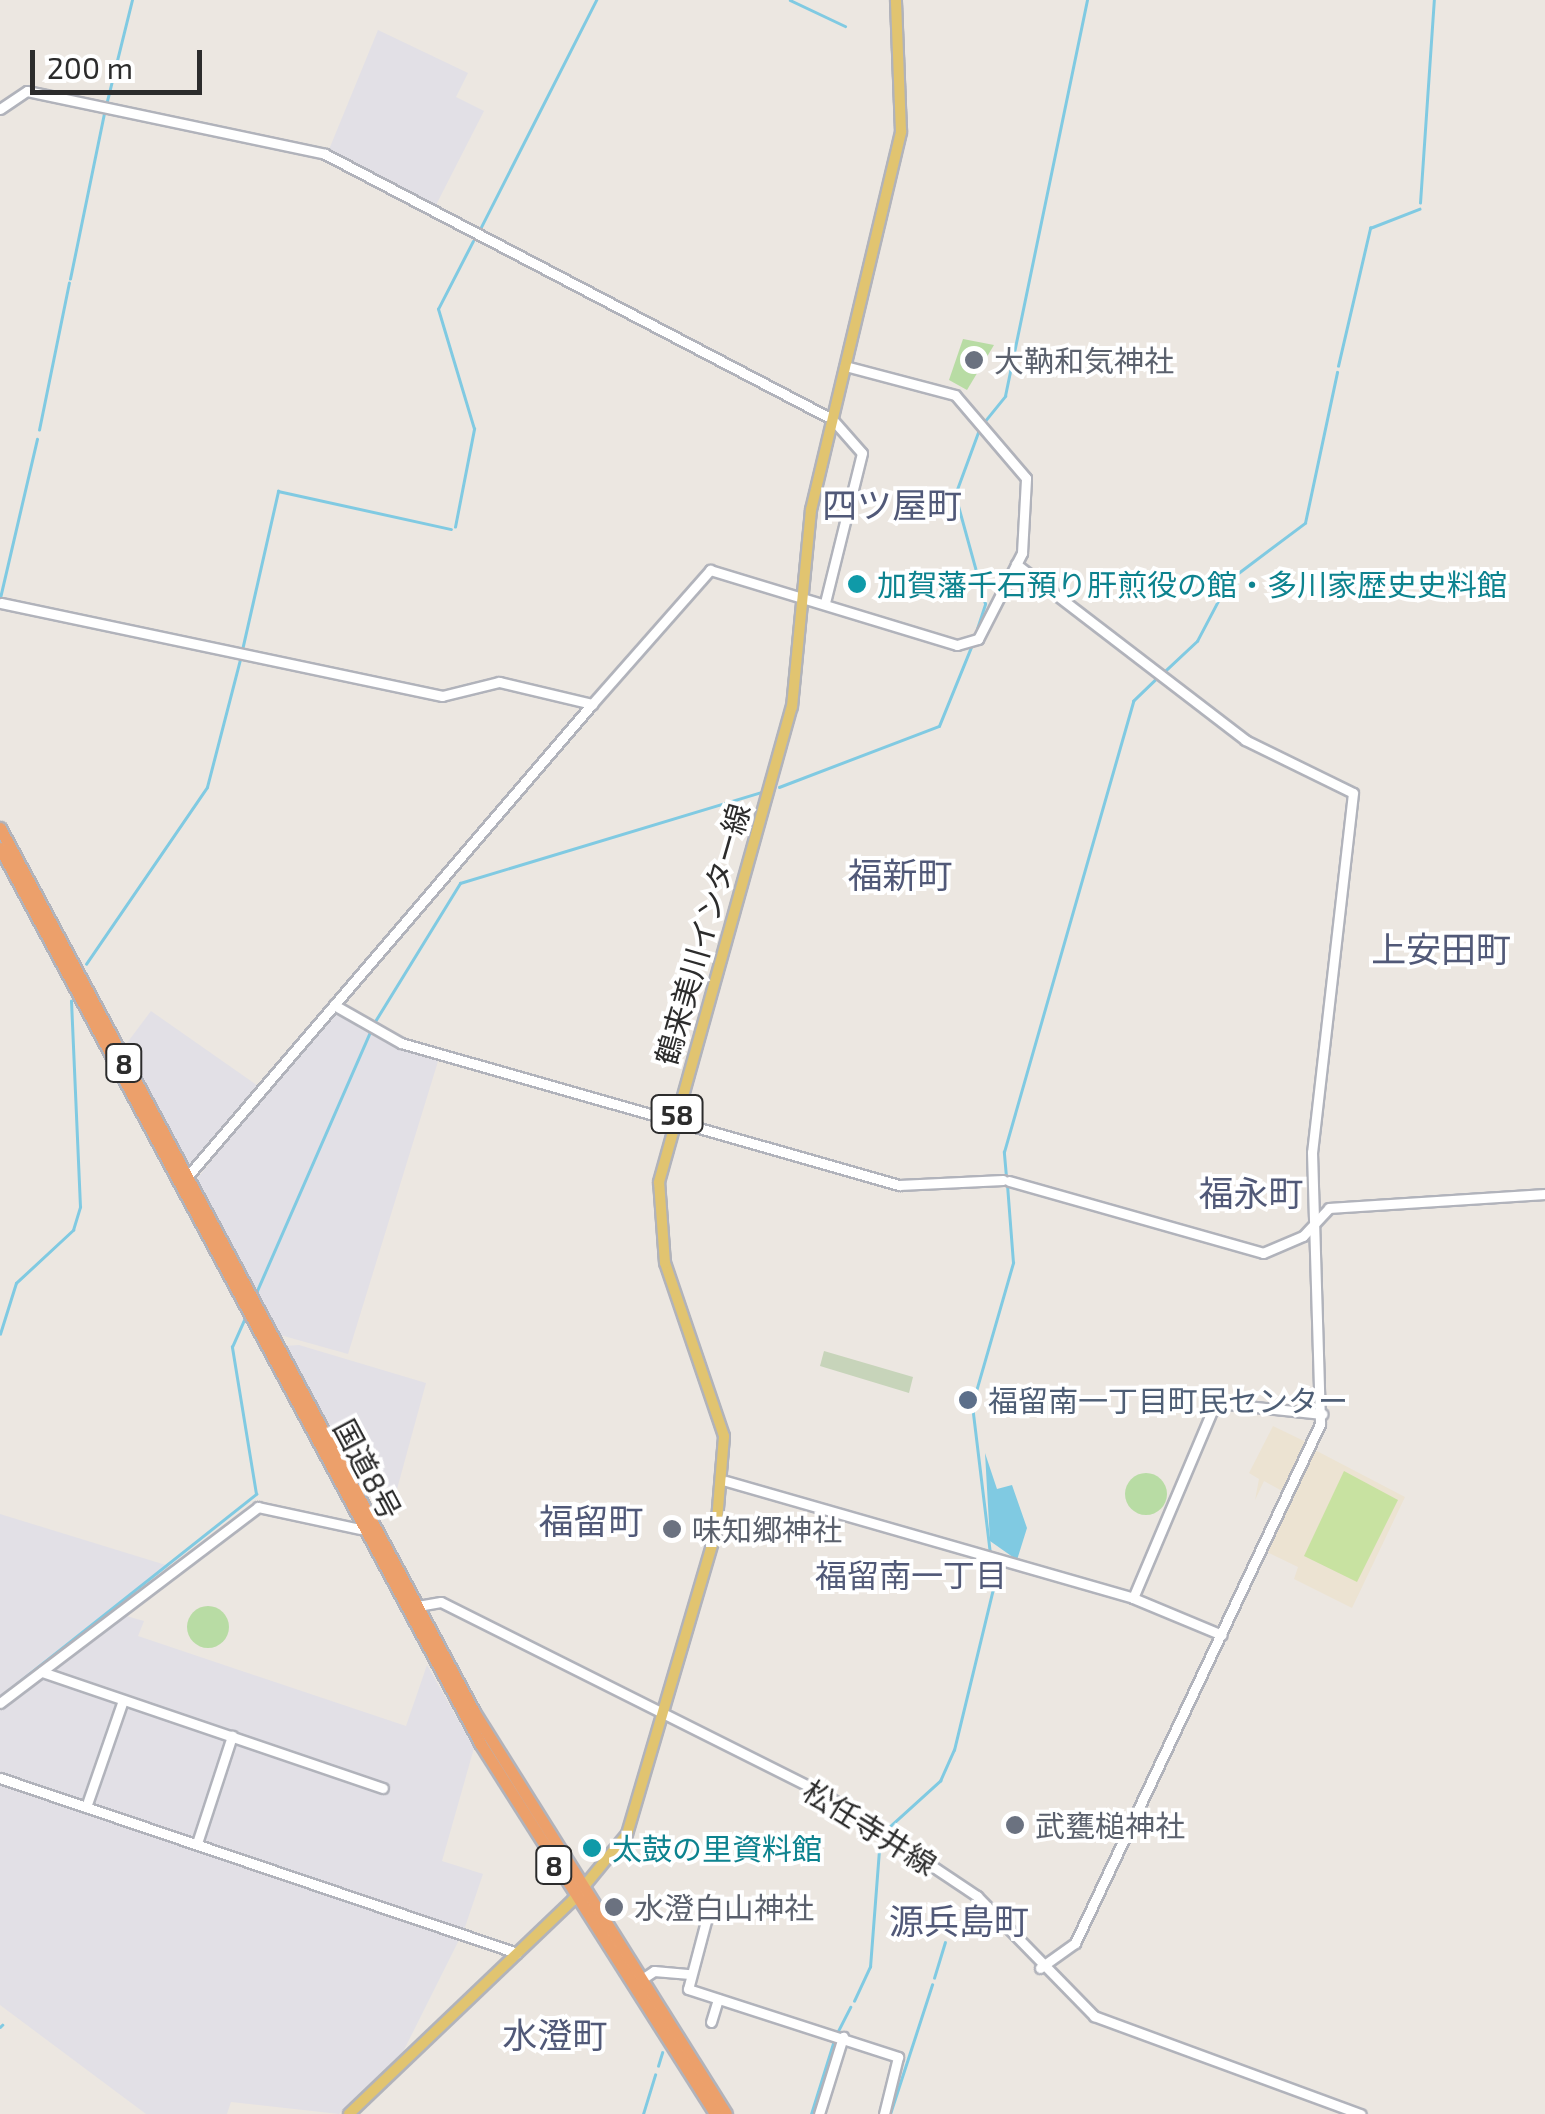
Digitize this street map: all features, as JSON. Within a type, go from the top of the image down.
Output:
[{"type":"highway","name":"国道8号","points":[[0,828],[181,1183]]},
{"type":"highway","name":"国道8号","points":[[0,848],[410,1608],[573,1900],[715,2114]]},
{"type":"highway","name":"国道8号","points":[[255,1320],[360,1529],[639,1981],[726,2114]]},
{"type":"main road","name":"鶴来美川インター線","points":[[349,2114],[583,1890],[627,1834],[726,1481],[719,1418],[658,1229],[674,1122],[792,707],[802,597],[832,419],[901,132],[896,0]]},
{"type":"street","points":[[0,109],[26,91],[324,154],[832,419],[862,453],[824,603]]},
{"type":"street","points":[[181,1183],[710,570],[957,644],[978,639],[1016,564],[1031,492],[985,423],[933,384],[846,366]]},
{"type":"street","points":[[1016,564],[1245,740],[1353,793],[1312,1224],[1322,1414],[1075,1943],[1040,1968]]},
{"type":"street","points":[[1,603],[442,696],[500,682],[592,704]]},
{"type":"street","points":[[334,1006],[371,1032],[899,1185],[1006,1180],[1262,1254],[1312,1224],[1329,1208],[1545,1194]]},
{"type":"street","points":[[1133,1598],[1212,1411],[1228,1404],[1322,1414]]},
{"type":"street","points":[[726,1481],[1133,1598],[1222,1635]]},
{"type":"street","points":[[0,1703],[258,1508],[360,1529]]},
{"type":"street","name":"松任寺井線","points":[[410,1608],[441,1602],[826,1795],[977,1896],[1040,1968],[1132,2036],[1361,2114]]},
{"type":"street","points":[[42,1672],[384,1788]]},
{"type":"street","points":[[86,1808],[123,1700]]},
{"type":"street","points":[[197,1843],[232,1736]]},
{"type":"street","points":[[0,1778],[517,1953]]},
{"type":"street","points":[[706,1921],[688,1988],[898,2057],[884,2114]]},
{"type":"street","points":[[639,1981],[654,1971],[690,1974]]},
{"type":"street","points":[[711,2022],[718,1999]]},
{"type":"street","points":[[819,2114],[839,2035]]},
{"type":"shaded area","points":[[378,30],[468,73],[456,97],[484,111],[435,207],[328,152]]},
{"type":"shaded area","points":[[151,1011],[258,1086],[188,1168],[124,1047]]},
{"type":"shaded area","points":[[332,1013],[439,1058],[348,1354],[273,1333],[195,1181]]},
{"type":"shaded area","points":[[299,1345],[426,1383],[397,1489],[355,1482],[283,1346]]},
{"type":"shaded area","points":[[1273,1426],[1306,1442],[1284,1492],[1264,1481],[1255,1500],[1259,1479],[1249,1473]]},
{"type":"shaded area","points":[[1313,1449],[1405,1497],[1352,1608],[1294,1579],[1298,1567],[1265,1551]]},
{"type":"shaded area","points":[[0,1514],[169,1566],[109,1611],[144,1621],[138,1636],[406,1726],[427,1665],[474,1748],[442,1861],[483,1874],[464,1930],[403,2052],[339,2114],[231,2102],[227,2114],[146,2114],[0,2005]]},
{"type":"green space","points":[[963,339],[994,345],[967,390],[949,380]]},
{"type":"green space","points":[[824,1351],[913,1377],[909,1393],[820,1366]]},
{"type":"green space","points":[[1344,1471],[1398,1500],[1357,1582],[1304,1556]]},
{"type":"green space","points":[[1146,1473],[1161,1479],[1167,1494],[1161,1509],[1146,1515],[1131,1509],[1125,1494],[1131,1479]]},
{"type":"green space","points":[[208,1606],[223,1612],[229,1627],[223,1642],[208,1648],[193,1642],[187,1627],[193,1612]]},
{"type":"water","points":[[985,1453],[997,1489],[1012,1485],[1027,1528],[1017,1560],[990,1541]]},
{"type":"waterway","points":[[106,105],[132,0]]},
{"type":"waterway","points":[[479,231],[596,0]]},
{"type":"waterway","points":[[790,0],[845,26]]},
{"type":"waterway","points":[[985,421],[1005,396],[1087,0]]},
{"type":"waterway","points":[[1420,203],[1434,0]]},
{"type":"waterway","points":[[70,279],[104,113]]},
{"type":"waterway","points":[[1338,366],[1370,228],[1419,209]]},
{"type":"waterway","points":[[455,527],[474,429],[438,309],[473,241]]},
{"type":"waterway","points":[[39,430],[69,283]]},
{"type":"waterway","points":[[1165,671],[1197,641],[1229,580],[1305,523],[1337,372]]},
{"type":"waterway","points":[[977,629],[985,604],[955,495],[980,427]]},
{"type":"waterway","points":[[0,598],[37,439]]},
{"type":"waterway","points":[[242,650],[278,491],[451,529]]},
{"type":"waterway","points":[[779,787],[939,726],[971,647]]},
{"type":"waterway","points":[[86,964],[207,787],[240,659]]},
{"type":"waterway","points":[[1006,1177],[1004,1152],[1133,701],[1157,678]]},
{"type":"waterway","points":[[374,1023],[460,883],[761,792]]},
{"type":"waterway","points":[[0,1334],[16,1283],[73,1230],[80,1207],[71,1001]]},
{"type":"waterway","points":[[256,1293],[371,1030]]},
{"type":"waterway","points":[[990,1554],[972,1405],[1013,1263],[1007,1185]]},
{"type":"waterway","points":[[0,1697],[256,1494],[232,1347],[245,1318]]},
{"type":"waterway","points":[[887,1829],[940,1781],[954,1750],[994,1585],[991,1562]]},
{"type":"waterway","points":[[854,2001],[870,1967],[880,1837]]},
{"type":"waterway","points":[[934,1978],[945,1943]]},
{"type":"waterway","points":[[890,2114],[932,1985]]},
{"type":"waterway","points":[[837,2033],[850,2007]]},
{"type":"waterway","points":[[811,2114],[834,2040]]},
{"type":"waterway","points":[[658,2066],[662,2053]]},
{"type":"waterway","points":[[643,2114],[655,2075]]},
{"type":"place","name":"大靹和気神社","points":[[974,360]]},
{"type":"place","name":"加賀藩千石預り肝煎役の館・多川家歴史史料館","points":[[857,584]]},
{"type":"place","name":"福留南一丁目町民センター","points":[[968,1400]]},
{"type":"place","name":"味知郷神社","points":[[672,1529]]},
{"type":"place","name":"武甕槌神社","points":[[1015,1825]]},
{"type":"place","name":"太鼓の里資料館","points":[[592,1848]]},
{"type":"place","name":"水澄白山神社","points":[[614,1907]]},
{"type":"district","name":"四ツ屋町","points":[[892,504]]},
{"type":"district","name":"福新町","points":[[900,874]]},
{"type":"district","name":"上安田町","points":[[1441,948]]},
{"type":"district","name":"福永町","points":[[1251,1192]]},
{"type":"district","name":"福留町","points":[[591,1520]]},
{"type":"district","name":"福留南一丁目","points":[[911,1574]]},
{"type":"district","name":"源兵島町","points":[[959,1920]]},
{"type":"district","name":"水澄町","points":[[555,2034]]}]
